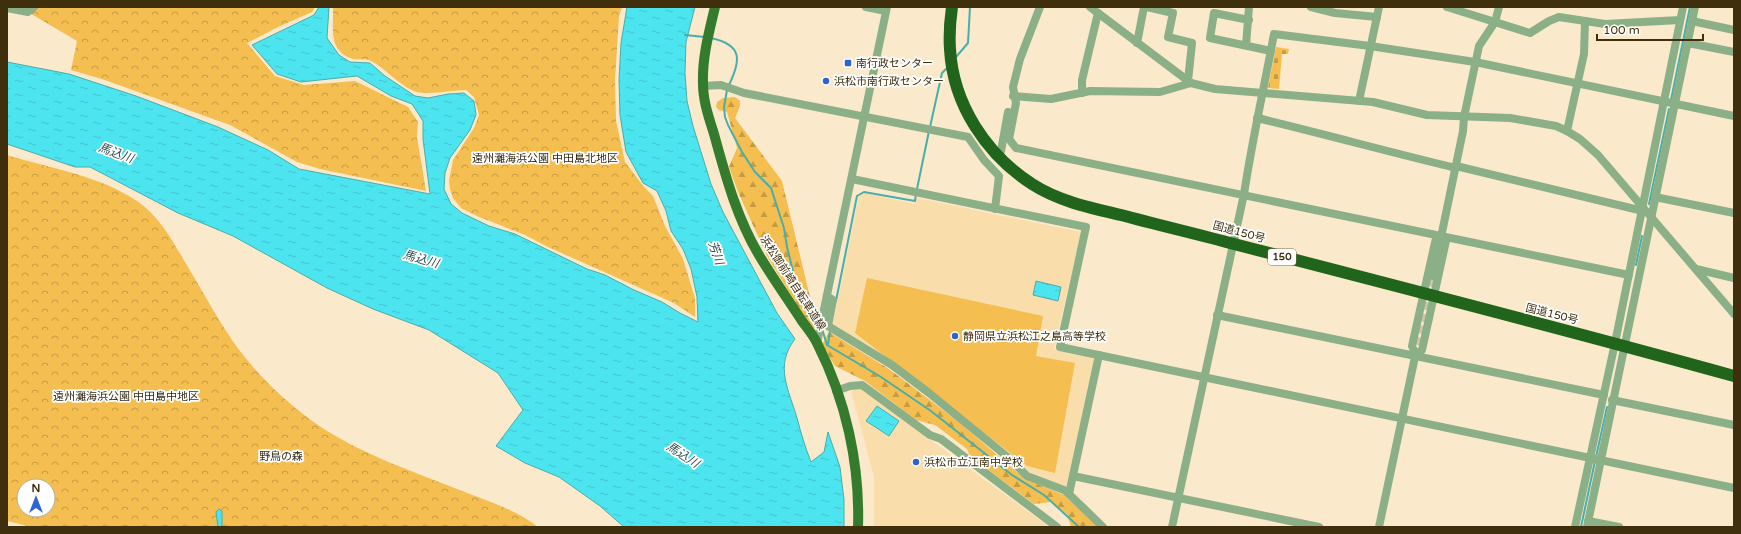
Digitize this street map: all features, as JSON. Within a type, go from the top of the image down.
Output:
[{"type":"highway","name":"国道150号","points":[[952,7],[949,33],[950,52],[960,94],[970,118],[978,133],[992,151],[1017,174],[1034,186],[1075,204],[1233,243],[1428,296],[1620,344],[1734,376]]},
{"type":"main road","name":"浜松御前崎自転車道線","points":[[715,7],[703,63],[703,86],[706,107],[721,162],[731,194],[748,235],[766,266],[817,342],[836,390],[849,428],[854,456],[858,498],[858,527]]},
{"type":"street","points":[[7,8],[28,12],[34,7]]},
{"type":"street","points":[[817,342],[887,9],[866,7]]},
{"type":"street","points":[[1001,151],[1020,59],[1040,7]]},
{"type":"street","points":[[1137,43],[1145,7],[1163,9],[1172,13],[1168,37],[1192,43],[1189,82]]},
{"type":"street","points":[[1246,46],[1249,7]]},
{"type":"street","points":[[1312,7],[1377,17]]},
{"type":"street","points":[[1359,101],[1379,7]]},
{"type":"street","points":[[1447,7],[1530,33],[1549,21],[1559,17],[1605,24],[1680,20]]},
{"type":"street","points":[[1433,276],[1456,167],[1475,62],[1479,46],[1495,22],[1499,7]]},
{"type":"street","points":[[1619,527],[1587,524],[1612,400],[1629,275],[1683,7]]},
{"type":"street","points":[[1575,527],[1604,395],[1620,344],[1651,217],[1695,7]]},
{"type":"street","points":[[1082,93],[1083,73],[1095,9],[1189,82],[1215,90],[1263,95],[1373,102],[1427,114],[1464,117],[1490,116],[1556,126],[1567,130],[1598,155],[1734,314]]},
{"type":"street","points":[[1249,20],[1214,13],[1210,38],[1271,51]]},
{"type":"street","points":[[1567,130],[1584,54],[1586,21]]},
{"type":"street","points":[[1692,21],[1734,30]]},
{"type":"street","points":[[1172,527],[1244,194],[1257,118],[1263,95],[1274,34],[1370,46],[1475,62],[1663,103],[1734,116]]},
{"type":"street","points":[[1688,42],[1734,52]]},
{"type":"street","points":[[1013,96],[1051,99],[1090,91],[1160,92],[1189,82]]},
{"type":"street","points":[[703,86],[721,86],[744,93],[968,137],[984,160],[999,176],[992,208]]},
{"type":"street","points":[[1013,96],[1016,103],[1009,139],[1016,148],[1244,194],[1629,275]]},
{"type":"street","points":[[1257,118],[1344,139],[1363,146],[1643,209]]},
{"type":"street","points":[[852,179],[1086,227],[1060,348],[1734,488]]},
{"type":"street","points":[[992,208],[995,179]]},
{"type":"street","points":[[1655,197],[1734,213]]},
{"type":"street","points":[[1416,356],[1422,350],[1428,296],[1446,241],[1442,236]]},
{"type":"street","points":[[1696,269],[1734,278]]},
{"type":"street","points":[[827,296],[833,300],[828,326],[904,374],[963,419],[1010,459],[1027,476],[1064,490],[1070,494],[1103,527]]},
{"type":"street","points":[[1217,315],[1604,395]]},
{"type":"street","points":[[1380,527],[1416,356],[1417,345]]},
{"type":"street","points":[[1070,494],[1099,355]]},
{"type":"street","points":[[836,390],[850,386],[862,385],[930,435],[941,439],[1057,527]]},
{"type":"street","points":[[1612,400],[1734,426]]},
{"type":"street","points":[[1073,476],[1319,527]]},
{"type":"shaded area","name":"静岡県立浜松江之島高等学校","points":[[865,193],[915,204],[917,198],[1081,232],[1054,349],[1095,358],[1067,487],[1028,472],[895,364],[833,324],[859,196]]},
{"type":"shaded area","name":"浜松市立江南中学校","points":[[860,388],[1049,527],[874,527],[874,477],[851,391]]},
{"type":"green space","points":[[7,7],[315,7],[312,12],[247,43],[275,76],[304,85],[355,81],[408,107],[418,122],[417,137],[426,191],[320,169],[297,162],[230,125],[102,79],[71,70],[77,41],[28,12]]},
{"type":"green space","name":"遠州灘海浜公園 中田島北地区","points":[[333,7],[622,7],[619,16],[615,80],[616,121],[625,162],[644,187],[653,196],[665,226],[683,259],[695,298],[695,317],[674,303],[548,247],[525,235],[461,208],[453,198],[449,181],[453,160],[474,128],[479,115],[474,97],[466,90],[432,93],[414,91],[403,85],[371,61],[365,59],[353,59],[345,55],[339,50],[334,38]]},
{"type":"green space","points":[[1276,47],[1289,49],[1288,54],[1282,54],[1279,89],[1268,88]]},
{"type":"green space","points":[[735,97],[740,101],[740,106],[735,118],[782,181],[817,326],[812,329],[767,256],[738,192],[729,167],[737,148],[727,112],[719,110],[716,107],[717,102],[723,98]]},
{"type":"green space","name":"遠州灘海浜公園 中田島中地区","points":[[7,155],[107,185],[123,192],[145,207],[170,237],[235,344],[266,382],[302,414],[332,434],[368,453],[405,469],[502,506],[538,527],[32,527],[7,521]]},
{"type":"green space","points":[[867,278],[1043,316],[1036,356],[1075,363],[1055,473],[1027,466],[855,333]]},
{"type":"green space","points":[[829,332],[889,369],[960,423],[1025,479],[1064,495],[1099,527],[1071,527],[1067,514],[1051,502],[1034,504],[970,456],[967,449],[935,425],[916,420],[865,381],[835,366],[822,345]]},
{"type":"water","points":[[319,7],[329,7],[327,38],[339,55],[350,62],[370,63],[385,76],[415,96],[428,98],[448,94],[464,93],[474,101],[476,115],[470,130],[450,158],[445,173],[444,189],[451,204],[462,213],[489,226],[515,234],[587,269],[605,275],[662,302],[698,322],[697,297],[691,269],[683,249],[671,231],[666,211],[657,191],[643,183],[626,152],[620,115],[619,80],[621,43],[627,7],[695,7],[686,42],[685,73],[687,101],[693,126],[711,184],[723,212],[777,313],[795,339],[785,359],[784,368],[787,388],[811,462],[824,452],[828,432],[840,467],[844,500],[844,527],[624,527],[600,506],[559,477],[525,463],[496,446],[523,410],[498,373],[429,330],[373,309],[327,288],[233,236],[178,213],[90,167],[75,167],[7,144],[7,62],[69,74],[136,96],[218,127],[268,150],[299,169],[430,194],[423,139],[423,121],[412,104],[391,96],[357,76],[301,82],[277,74],[252,45],[314,15]]},
{"type":"water","points":[[1036,281],[1061,287],[1058,301],[1033,295]]},
{"type":"water","points":[[877,406],[899,421],[889,436],[866,421]]},
{"type":"water","points":[[219,509],[222,511],[222,527],[218,527],[216,512]]},
{"type":"waterway","points":[[956,57],[968,43],[970,7]]},
{"type":"waterway","points":[[1671,100],[1690,7]]},
{"type":"waterway","points":[[685,35],[705,37]]},
{"type":"waterway","points":[[711,38],[721,41],[734,49],[737,61],[736,68],[729,85]]},
{"type":"waterway","points":[[930,127],[942,73],[948,67]]},
{"type":"waterway","points":[[727,90],[724,107],[728,125],[742,152],[755,172],[771,188],[784,228],[787,247],[799,295],[805,308],[817,317],[819,321]]},
{"type":"waterway","points":[[1649,204],[1669,109]]},
{"type":"waterway","points":[[917,189],[929,131]]},
{"type":"waterway","points":[[836,301],[857,196],[864,192],[915,201],[916,194]]},
{"type":"waterway","points":[[1636,265],[1642,236]]},
{"type":"waterway","points":[[828,344],[830,331]]},
{"type":"waterway","points":[[823,332],[827,345],[881,377],[931,411],[1012,475],[1044,495],[1079,527]]},
{"type":"waterway","points":[[1596,457],[1607,407]]},
{"type":"waterway","points":[[1581,527],[1595,461]]},
{"type":"tunnel","points":[[1417,345],[1433,276]]},
{"type":"place","name":"南行政センター","points":[[848,63]]},
{"type":"place","name":"浜松市南行政センター","points":[[826,81]]},
{"type":"place","name":"静岡県立浜松江之島高等学校","points":[[955,336]]},
{"type":"place","name":"浜松市立江南中学校","points":[[916,462]]},
{"type":"water label","name":"馬込川","points":[[116,153]]},
{"type":"water label","name":"芳川","points":[[716,253]]},
{"type":"water label","name":"馬込川","points":[[421,259]]},
{"type":"water label","name":"馬込川","points":[[683,455]]},
{"type":"park label","name":"野鳥の森","points":[[281,456]]}]
